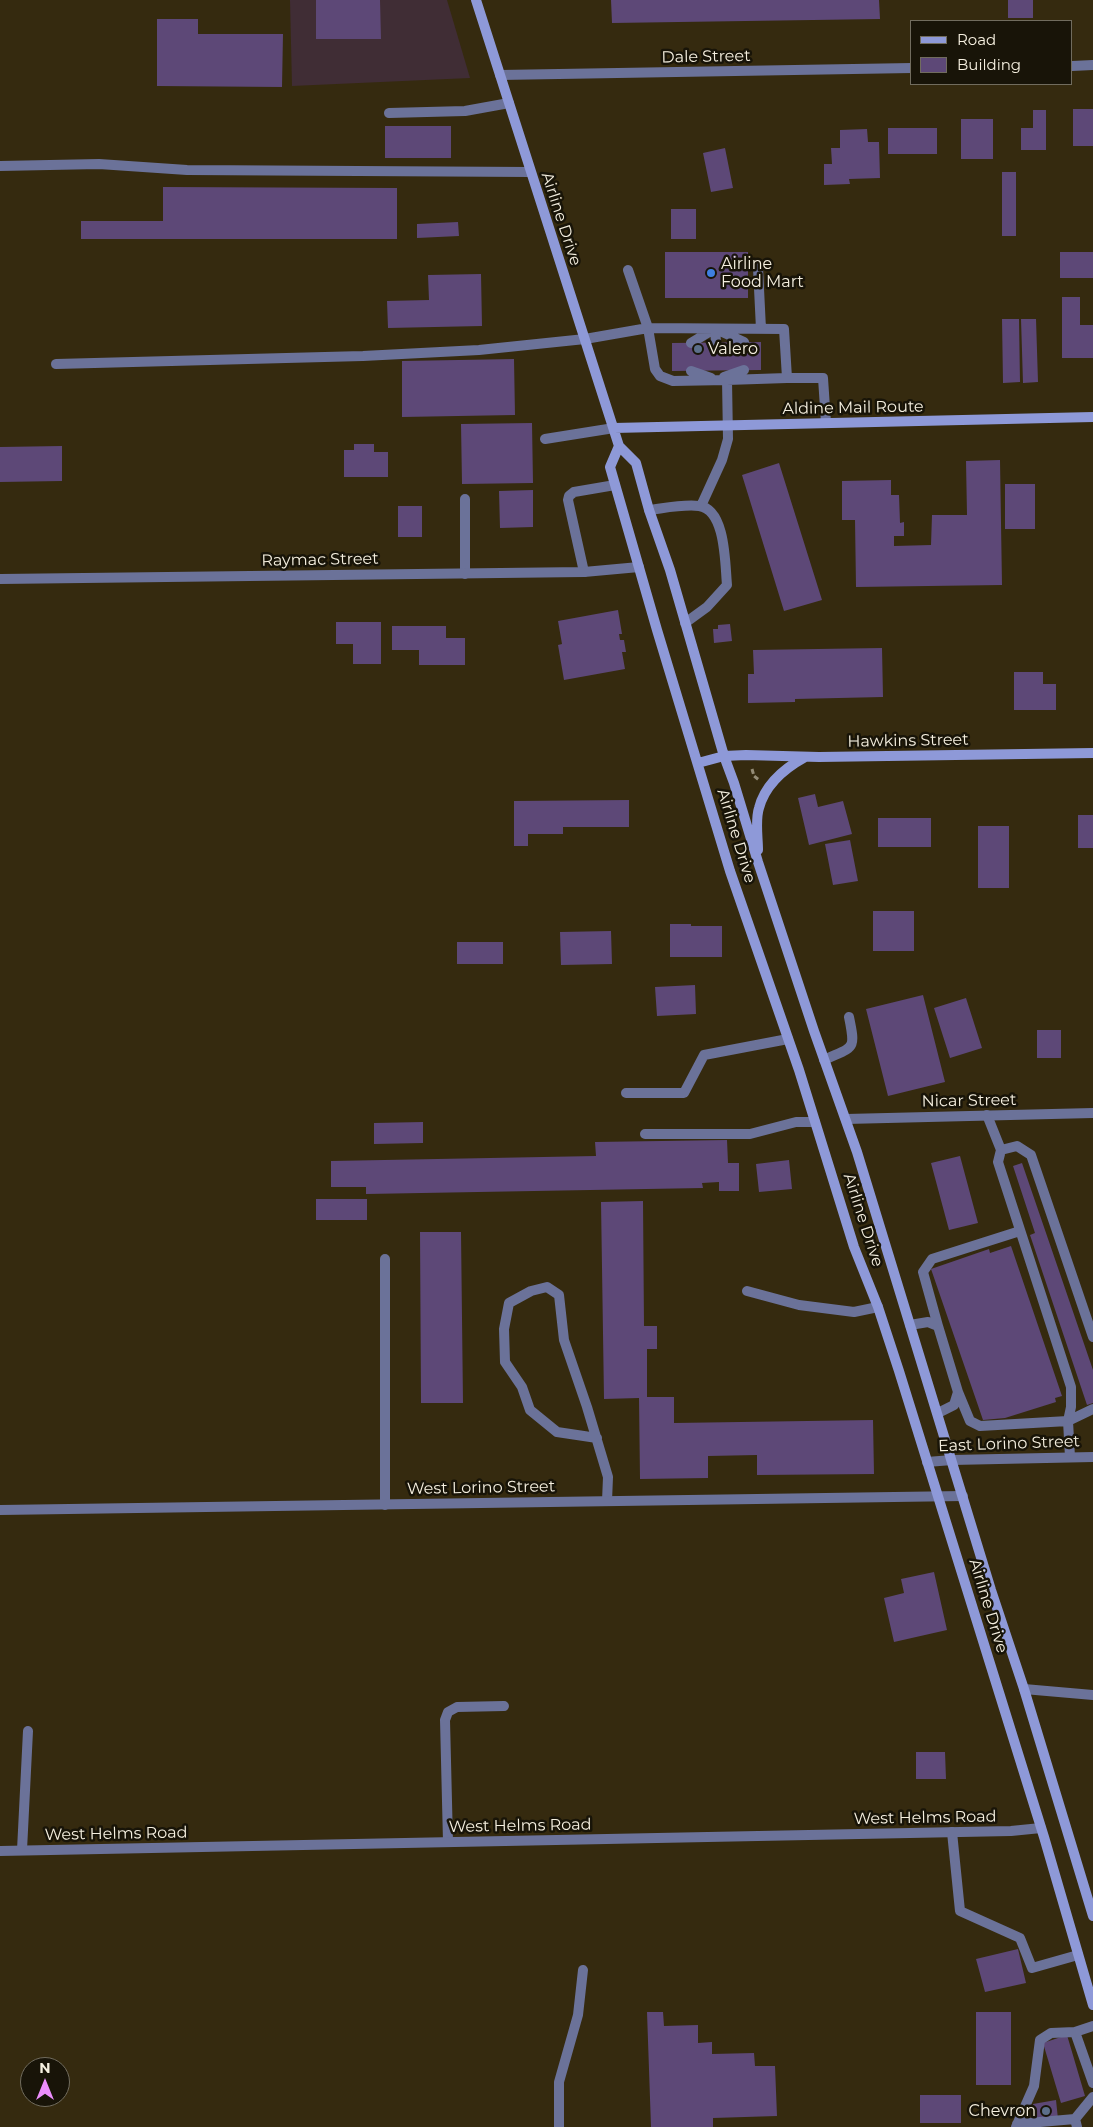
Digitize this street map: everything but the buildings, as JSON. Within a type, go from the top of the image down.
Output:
[{"type":"main road","name":"Airline Drive","points":[[476,0],[619,446],[636,463],[649,510],[670,570],[724,756],[824,1060],[846,1118],[1093,1916]]},
{"type":"main road","name":"Aldine Mail Route","points":[[614,428],[1093,417]]},
{"type":"main road","name":"Airline Drive","points":[[619,446],[610,467],[730,871],[799,1070],[854,1247],[878,1307],[1041,1828],[1093,2005]]},
{"type":"main road","name":"Hawkins Street","points":[[698,763],[724,756],[806,757],[1093,753]]},
{"type":"main road","points":[[758,862],[759,808],[770,785],[789,766],[806,757]]},
{"type":"street","points":[[1073,66],[1093,65]]},
{"type":"street","name":"Dale Street","points":[[500,75],[910,68]]},
{"type":"street","points":[[389,113],[465,111],[509,103]]},
{"type":"street","points":[[0,166],[99,164],[187,170],[530,172]]},
{"type":"street","points":[[758,268],[761,329]]},
{"type":"street","points":[[628,270],[648,328],[655,369],[660,376],[673,381],[720,377],[823,378],[826,423]]},
{"type":"street","points":[[56,364],[363,356],[513,348],[585,339],[648,328],[784,329],[787,378]]},
{"type":"street","points":[[715,329],[744,342]]},
{"type":"street","points":[[715,329],[716,342]]},
{"type":"street","points":[[691,342],[715,329]]},
{"type":"street","points":[[691,371],[720,377],[744,370]]},
{"type":"street","points":[[701,506],[722,460],[728,439],[729,426],[720,377]]},
{"type":"street","points":[[545,439],[614,428]]},
{"type":"street","points":[[584,572],[568,500],[569,496],[574,492],[615,485]]},
{"type":"street","points":[[465,499],[465,574]]},
{"type":"street","points":[[649,510],[701,506],[715,516],[721,530],[727,585],[707,607],[684,623]]},
{"type":"street","name":"Raymac Street","points":[[0,579],[584,572],[639,567]]},
{"type":"street","points":[[824,1060],[851,1047],[854,1041],[849,1018]]},
{"type":"street","points":[[626,1094],[684,1094],[704,1055],[788,1040]]},
{"type":"street","name":"Nicar Street","points":[[846,1118],[1093,1113]]},
{"type":"street","points":[[987,1116],[1001,1150],[998,1162],[1071,1387],[1071,1407],[1068,1421],[1070,1458]]},
{"type":"street","points":[[645,1134],[750,1134],[796,1122],[815,1122]]},
{"type":"street","points":[[1001,1150],[1017,1146],[1031,1155],[1093,1337]]},
{"type":"street","points":[[1020,1231],[932,1259],[923,1272],[958,1392],[970,1421],[980,1426],[1068,1421],[1093,1410]]},
{"type":"street","points":[[385,1259],[385,1504]]},
{"type":"street","points":[[597,1438],[557,1432],[530,1410],[522,1387],[505,1362],[504,1329],[509,1303],[531,1291],[547,1287],[559,1295],[564,1340],[597,1438],[608,1477],[607,1501]]},
{"type":"street","points":[[747,1291],[799,1305],[854,1312],[878,1307]]},
{"type":"street","points":[[910,1325],[928,1322],[938,1326]]},
{"type":"street","points":[[938,1414],[954,1405],[958,1392]]},
{"type":"street","name":"East Lorino Street","points":[[927,1462],[1093,1457]]},
{"type":"street","name":"West Lorino Street","points":[[0,1510],[963,1496]]},
{"type":"street","points":[[1024,1689],[1093,1695]]},
{"type":"street","points":[[448,1842],[446,1720],[448,1712],[457,1708],[504,1706]]},
{"type":"street","points":[[22,1850],[28,1731]]},
{"type":"street","name":"West Helms Road","points":[[0,1851],[1011,1831],[1041,1828]]},
{"type":"street","points":[[952,1832],[960,1911],[1020,1938],[1032,1968],[1078,1955]]},
{"type":"street","points":[[559,2127],[560,2082],[578,2015],[583,1970]]},
{"type":"street","points":[[1093,2026],[1075,2032],[1051,2033],[1040,2040],[1034,2086],[1017,2126],[1076,2123],[1093,2097]]},
{"type":"street","points":[[1075,2032],[1093,2082]]},
{"type":"path","points":[[751,768],[754,776],[762,782]]},
{"type":"shaded area","points":[[290,0],[447,0],[470,78],[292,86]]},
{"type":"place","name":"Airline Food Mart","points":[[711,273]]},
{"type":"place","name":"Valero","points":[[698,349]]},
{"type":"place","name":"Chevron","points":[[1046,2111]]}]
